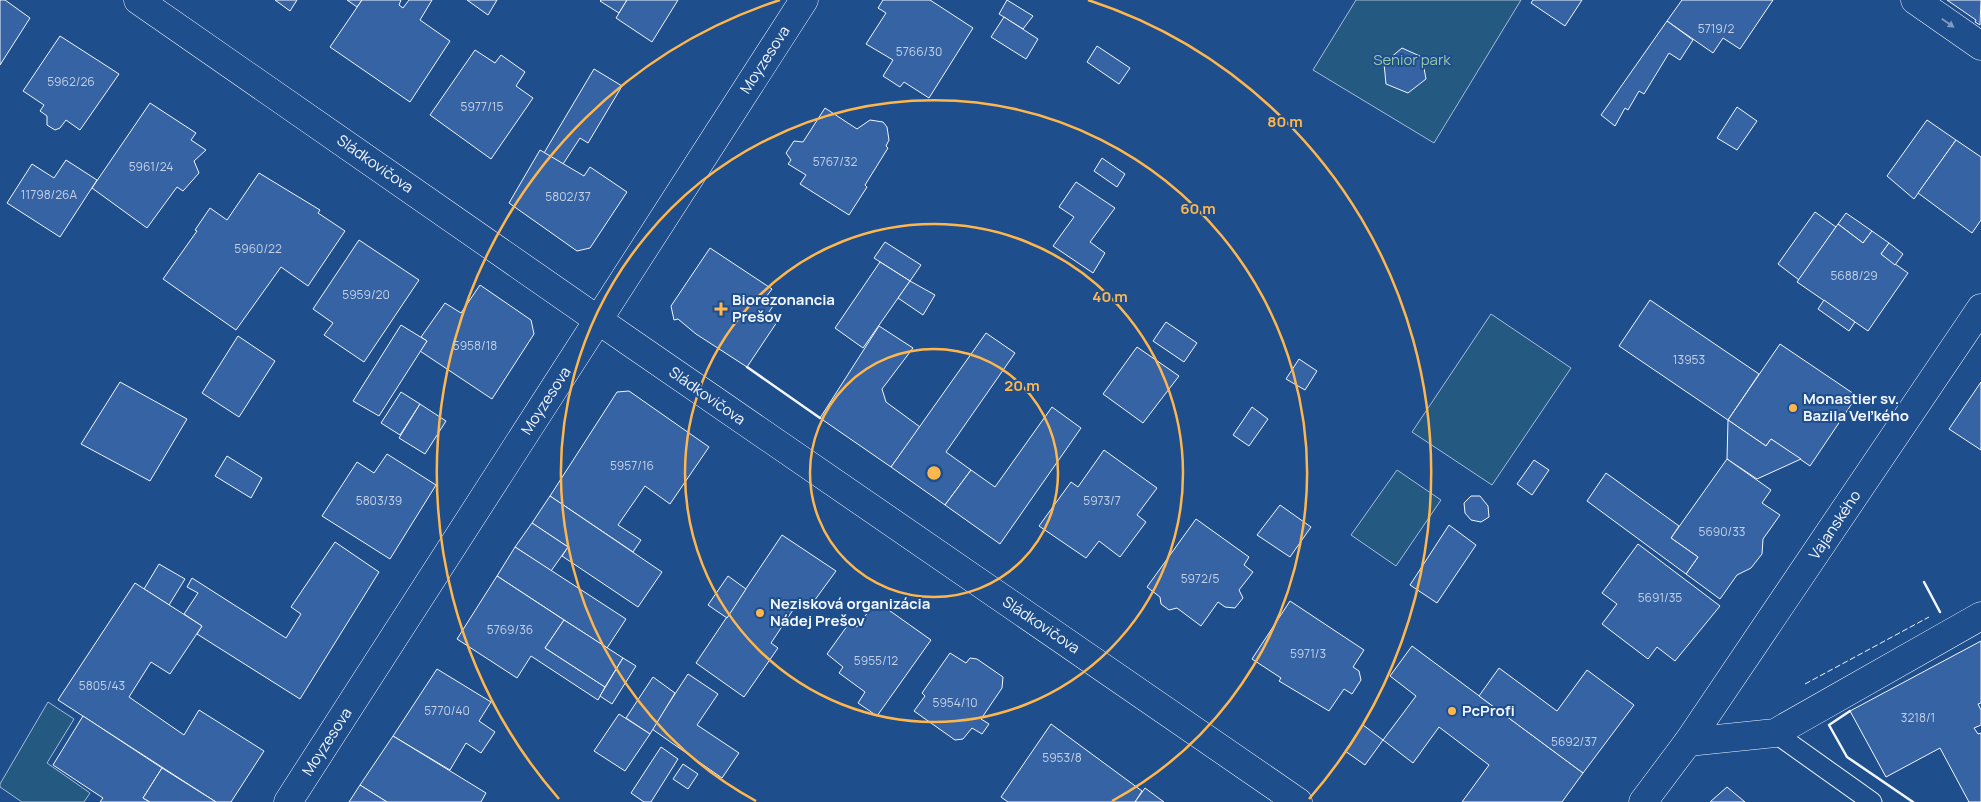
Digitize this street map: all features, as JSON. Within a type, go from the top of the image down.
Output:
[{"type":"street","name":"Sládkovičova","points":[[138,0],[1281,797]]},
{"type":"street","name":"Moyzesova","points":[[288,802],[804,0]]},
{"type":"street","points":[[1915,0],[1981,46]]},
{"type":"street","name":"Vajanského","points":[[1643,802],[1688,742],[1981,308]]},
{"type":"street","points":[[1688,742],[1775,733],[1981,616]]},
{"type":"lane","points":[[1775,733],[1872,802]]},
{"type":"green space","name":"Senior park","points":[[1356,0],[1521,0],[1434,143],[1313,70]]},
{"type":"green space","points":[[1491,314],[1571,368],[1492,485],[1412,432]]},
{"type":"green space","points":[[1397,470],[1441,500],[1396,566],[1351,535]]},
{"type":"green space","points":[[48,702],[74,719],[47,763],[90,793],[84,802],[22,802],[0,787]]},
{"type":"building","points":[[0,0],[5,0],[30,18],[0,65]]},
{"type":"building","points":[[275,0],[297,0],[290,11]]},
{"type":"building","points":[[347,0],[362,0],[357,7]]},
{"type":"building","points":[[362,0],[401,0],[399,5],[403,8],[409,0],[432,0],[420,20],[450,41],[410,102],[330,47]]},
{"type":"building","points":[[467,0],[497,0],[488,15]]},
{"type":"building","points":[[601,0],[627,0],[619,13]]},
{"type":"building","points":[[627,0],[678,0],[652,42],[616,18]]},
{"type":"building","points":[[883,0],[930,0],[973,28],[929,98],[904,82],[900,87],[883,76],[893,60],[866,44],[886,13],[878,8]]},
{"type":"building","points":[[1007,0],[1033,16],[1023,29],[999,14]]},
{"type":"building","points":[[1533,0],[1582,0],[1565,26],[1531,3]]},
{"type":"building","points":[[1682,0],[1773,0],[1740,49],[1723,38],[1713,53],[1667,21]]},
{"type":"building","points":[[1947,0],[1981,0],[1980,25],[1975,22],[1976,20]]},
{"type":"building","points":[[1004,17],[1038,39],[1026,59],[991,37]]},
{"type":"building","points":[[1667,21],[1693,40],[1680,60],[1669,53],[1644,94],[1639,91],[1628,110],[1625,108],[1615,126],[1601,115]]},
{"type":"building","points":[[60,36],[119,74],[80,130],[66,120],[60,128],[55,130],[47,125],[47,116],[40,111],[44,105],[23,91]]},
{"type":"building","points":[[1097,46],[1130,68],[1119,84],[1087,62]]},
{"type":"building","points":[[1402,48],[1422,57],[1426,79],[1408,93],[1386,84],[1384,63]]},
{"type":"building","points":[[475,50],[495,63],[501,55],[525,72],[516,86],[533,98],[491,159],[430,115]]},
{"type":"building","points":[[594,69],[622,86],[588,143],[580,138],[563,164],[544,153]]},
{"type":"building","points":[[150,103],[196,133],[191,140],[206,150],[194,161],[199,173],[183,191],[177,187],[147,228],[92,188]]},
{"type":"building","points":[[1737,107],[1757,121],[1737,150],[1717,138]]},
{"type":"building","points":[[825,108],[857,129],[870,120],[883,122],[887,127],[889,140],[886,146],[888,148],[849,215],[800,184],[806,175],[788,164],[791,160],[786,153],[794,141],[803,142]]},
{"type":"building","points":[[1927,120],[1956,140],[1914,199],[1887,176]]},
{"type":"building","points":[[1956,140],[1981,157],[1981,220],[1972,233],[1918,193]]},
{"type":"building","points":[[540,150],[584,176],[590,167],[627,192],[590,248],[577,251],[509,203]]},
{"type":"building","points":[[1102,158],[1125,174],[1117,187],[1094,171]]},
{"type":"building","points":[[66,160],[97,180],[60,237],[7,203],[32,164],[54,178]]},
{"type":"building","points":[[259,173],[320,210],[318,213],[345,231],[308,286],[281,267],[236,330],[163,279],[197,231],[195,230],[210,208],[227,220]]},
{"type":"building","points":[[1076,182],[1115,208],[1090,242],[1105,253],[1093,273],[1053,246],[1074,217],[1059,207]]},
{"type":"building","points":[[1815,212],[1836,227],[1799,280],[1778,264]]},
{"type":"building","points":[[1846,213],[1872,231],[1863,243],[1838,224]]},
{"type":"building","points":[[1838,224],[1863,243],[1872,231],[1889,243],[1881,254],[1908,273],[1868,331],[1797,282]]},
{"type":"building","points":[[359,240],[419,280],[364,362],[324,335],[333,323],[313,309]]},
{"type":"building","points":[[885,242],[921,265],[910,281],[874,258]]},
{"type":"building","points":[[1889,243],[1903,254],[1895,265],[1881,254]]},
{"type":"building","name":"Biorezonancia Prešov","points":[[710,248],[772,289],[766,297],[775,303],[769,312],[779,319],[747,367],[696,334],[678,319],[674,320],[671,306]]},
{"type":"building","points":[[880,262],[910,281],[863,348],[835,328]]},
{"type":"building","points":[[910,281],[935,295],[923,315],[898,298]]},
{"type":"building","points":[[480,285],[531,320],[534,334],[492,399],[420,351],[427,341],[421,337],[445,303],[461,313]]},
{"type":"building","points":[[1650,300],[1759,374],[1728,420],[1619,346]]},
{"type":"building","points":[[1824,300],[1855,322],[1849,331],[1818,309]]},
{"type":"building","points":[[1166,322],[1197,343],[1184,362],[1153,341]]},
{"type":"building","points":[[401,325],[427,341],[379,416],[353,401]]},
{"type":"building","points":[[879,326],[913,348],[882,389],[886,402],[920,427],[891,467],[820,418]]},
{"type":"building","points":[[986,333],[1015,353],[946,452],[971,470],[945,505],[891,467]]},
{"type":"building","points":[[238,336],[275,361],[239,417],[202,393]]},
{"type":"building","name":"Monastier sv. Bazila Veľkého","points":[[1780,344],[1857,396],[1810,466],[1771,439],[1766,446],[1728,420]]},
{"type":"building","points":[[1137,347],[1179,376],[1143,423],[1103,394]]},
{"type":"building","points":[[1299,359],[1317,371],[1305,390],[1286,379]]},
{"type":"building","points":[[120,382],[187,419],[150,481],[81,444]]},
{"type":"building","points":[[1981,382],[1981,450],[1949,429]]},
{"type":"building","points":[[629,391],[709,447],[670,504],[645,486],[618,525],[641,540],[633,552],[550,496],[617,392]]},
{"type":"building","points":[[401,392],[420,404],[400,435],[381,423]]},
{"type":"building","points":[[420,404],[446,421],[425,454],[399,438]]},
{"type":"building","points":[[1052,407],[1081,428],[1000,544],[945,505],[971,470],[995,487]]},
{"type":"building","points":[[1252,407],[1268,419],[1249,446],[1233,435]]},
{"type":"building","points":[[1728,420],[1766,446],[1771,439],[1801,459],[1757,479],[1727,459]]},
{"type":"building","points":[[1104,450],[1157,488],[1137,515],[1146,522],[1120,557],[1099,541],[1086,558],[1039,526],[1071,482],[1078,487]]},
{"type":"building","points":[[387,454],[436,485],[390,559],[322,516],[357,462],[374,473]]},
{"type":"building","points":[[227,456],[262,478],[251,498],[215,476]]},
{"type":"building","points":[[1727,459],[1771,490],[1762,503],[1780,515],[1763,539],[1762,554],[1751,568],[1737,575],[1720,599],[1686,574],[1698,557],[1671,538]]},
{"type":"building","points":[[1534,460],[1549,470],[1532,495],[1517,484]]},
{"type":"building","points":[[1606,473],[1679,526],[1671,538],[1698,557],[1686,574],[1587,501]]},
{"type":"building","points":[[550,496],[662,572],[638,607],[562,556],[568,547],[532,523]]},
{"type":"building","points":[[1471,496],[1480,496],[1488,506],[1489,517],[1481,522],[1471,520],[1465,513],[1464,503]]},
{"type":"building","points":[[1280,505],[1311,527],[1290,557],[1257,535]]},
{"type":"building","points":[[1196,519],[1249,557],[1244,565],[1253,572],[1239,590],[1243,598],[1235,608],[1225,607],[1218,602],[1201,626],[1177,608],[1169,610],[1161,604],[1160,597],[1147,587]]},
{"type":"building","points":[[532,523],[568,547],[551,571],[515,547]]},
{"type":"building","points":[[1449,525],[1476,545],[1437,603],[1410,585]]},
{"type":"building","name":"Nezisková organizácia Nádej Prešov","points":[[782,535],[836,571],[809,608],[799,601],[771,643],[778,648],[744,697],[696,663]]},
{"type":"building","points":[[335,542],[379,572],[300,699],[197,634],[202,626],[184,614],[198,593],[187,587],[192,578],[286,638],[301,614],[291,607]]},
{"type":"building","points":[[1638,544],[1720,606],[1675,661],[1657,647],[1648,659],[1602,624],[1617,604],[1602,593]]},
{"type":"building","points":[[515,547],[626,619],[607,648],[497,576]]},
{"type":"building","points":[[159,564],[185,579],[169,605],[144,589]]},
{"type":"building","points":[[497,576],[564,620],[545,648],[605,687],[598,700],[531,656],[517,678],[457,639]]},
{"type":"building","points":[[728,576],[746,589],[727,618],[708,605]]},
{"type":"building","points":[[135,583],[202,626],[170,674],[151,662],[129,697],[184,735],[199,710],[264,751],[231,802],[216,802],[58,700]]},
{"type":"building","points":[[876,601],[931,640],[877,716],[858,703],[865,692],[839,673],[843,667],[827,654],[850,622],[857,627]]},
{"type":"building","points":[[1290,601],[1364,650],[1353,667],[1359,671],[1361,680],[1352,694],[1344,689],[1329,711],[1279,681],[1281,678],[1252,659]]},
{"type":"building","points":[[564,620],[623,658],[605,687],[545,648]]},
{"type":"building","points":[[1981,641],[1981,703],[1978,704],[1981,710],[1981,725],[1974,728],[1978,734],[1981,733],[1981,802],[1969,802],[1940,748],[1886,777],[1850,711]]},
{"type":"building","name":"PcProfi","points":[[1412,646],[1583,773],[1562,802],[1462,802],[1489,765],[1439,727],[1413,763],[1383,740],[1416,696],[1390,676]]},
{"type":"building","points":[[950,653],[966,663],[970,658],[977,659],[1003,677],[1002,688],[981,719],[989,724],[982,734],[972,728],[963,739],[955,740],[914,711],[925,696],[922,693]]},
{"type":"building","points":[[623,658],[636,666],[612,704],[600,696]]},
{"type":"building","points":[[1499,668],[1557,711],[1587,670],[1634,705],[1583,773],[1479,696]]},
{"type":"building","points":[[437,669],[491,702],[479,721],[495,732],[481,753],[466,743],[450,770],[393,736]]},
{"type":"building","points":[[688,674],[718,694],[697,725],[739,753],[722,778],[652,729]]},
{"type":"building","points":[[653,677],[675,693],[650,734],[626,718]]},
{"type":"building","points":[[619,714],[650,734],[625,771],[594,751]]},
{"type":"building","points":[[83,716],[162,768],[143,798],[150,802],[100,802],[103,798],[53,765]]},
{"type":"building","points":[[1051,724],[1142,791],[1135,802],[1008,802],[1001,797]]},
{"type":"building","points":[[1363,725],[1383,740],[1365,765],[1345,751]]},
{"type":"building","points":[[393,736],[486,793],[481,802],[387,802],[360,785]]},
{"type":"building","points":[[661,747],[678,759],[651,802],[644,802],[631,793]]},
{"type":"building","points":[[683,764],[698,774],[688,789],[673,779]]},
{"type":"building","points":[[162,768],[216,802],[150,802],[143,798]]},
{"type":"building","points":[[360,785],[387,802],[349,802]]},
{"type":"building","points":[[1727,787],[1745,802],[1710,802]]},
{"type":"building","points":[[1145,788],[1164,802],[1135,802]]},
{"type":"fence","points":[[1805,684],[1929,617]]},
{"type":"wall","points":[[747,367],[820,418]]},
{"type":"wall","points":[[1924,582],[1940,612]]},
{"type":"wall","points":[[1850,711],[1829,725],[1847,757],[1913,802]]},
{"type":"place","name":"Biorezonancia Prešov","points":[[721,309]]},
{"type":"place","name":"Monastier sv. Bazila Veľkého","points":[[1793,408]]},
{"type":"place","name":"Nezisková organizácia Nádej Prešov","points":[[760,613]]},
{"type":"place","name":"PcProfi","points":[[1452,711]]}]
